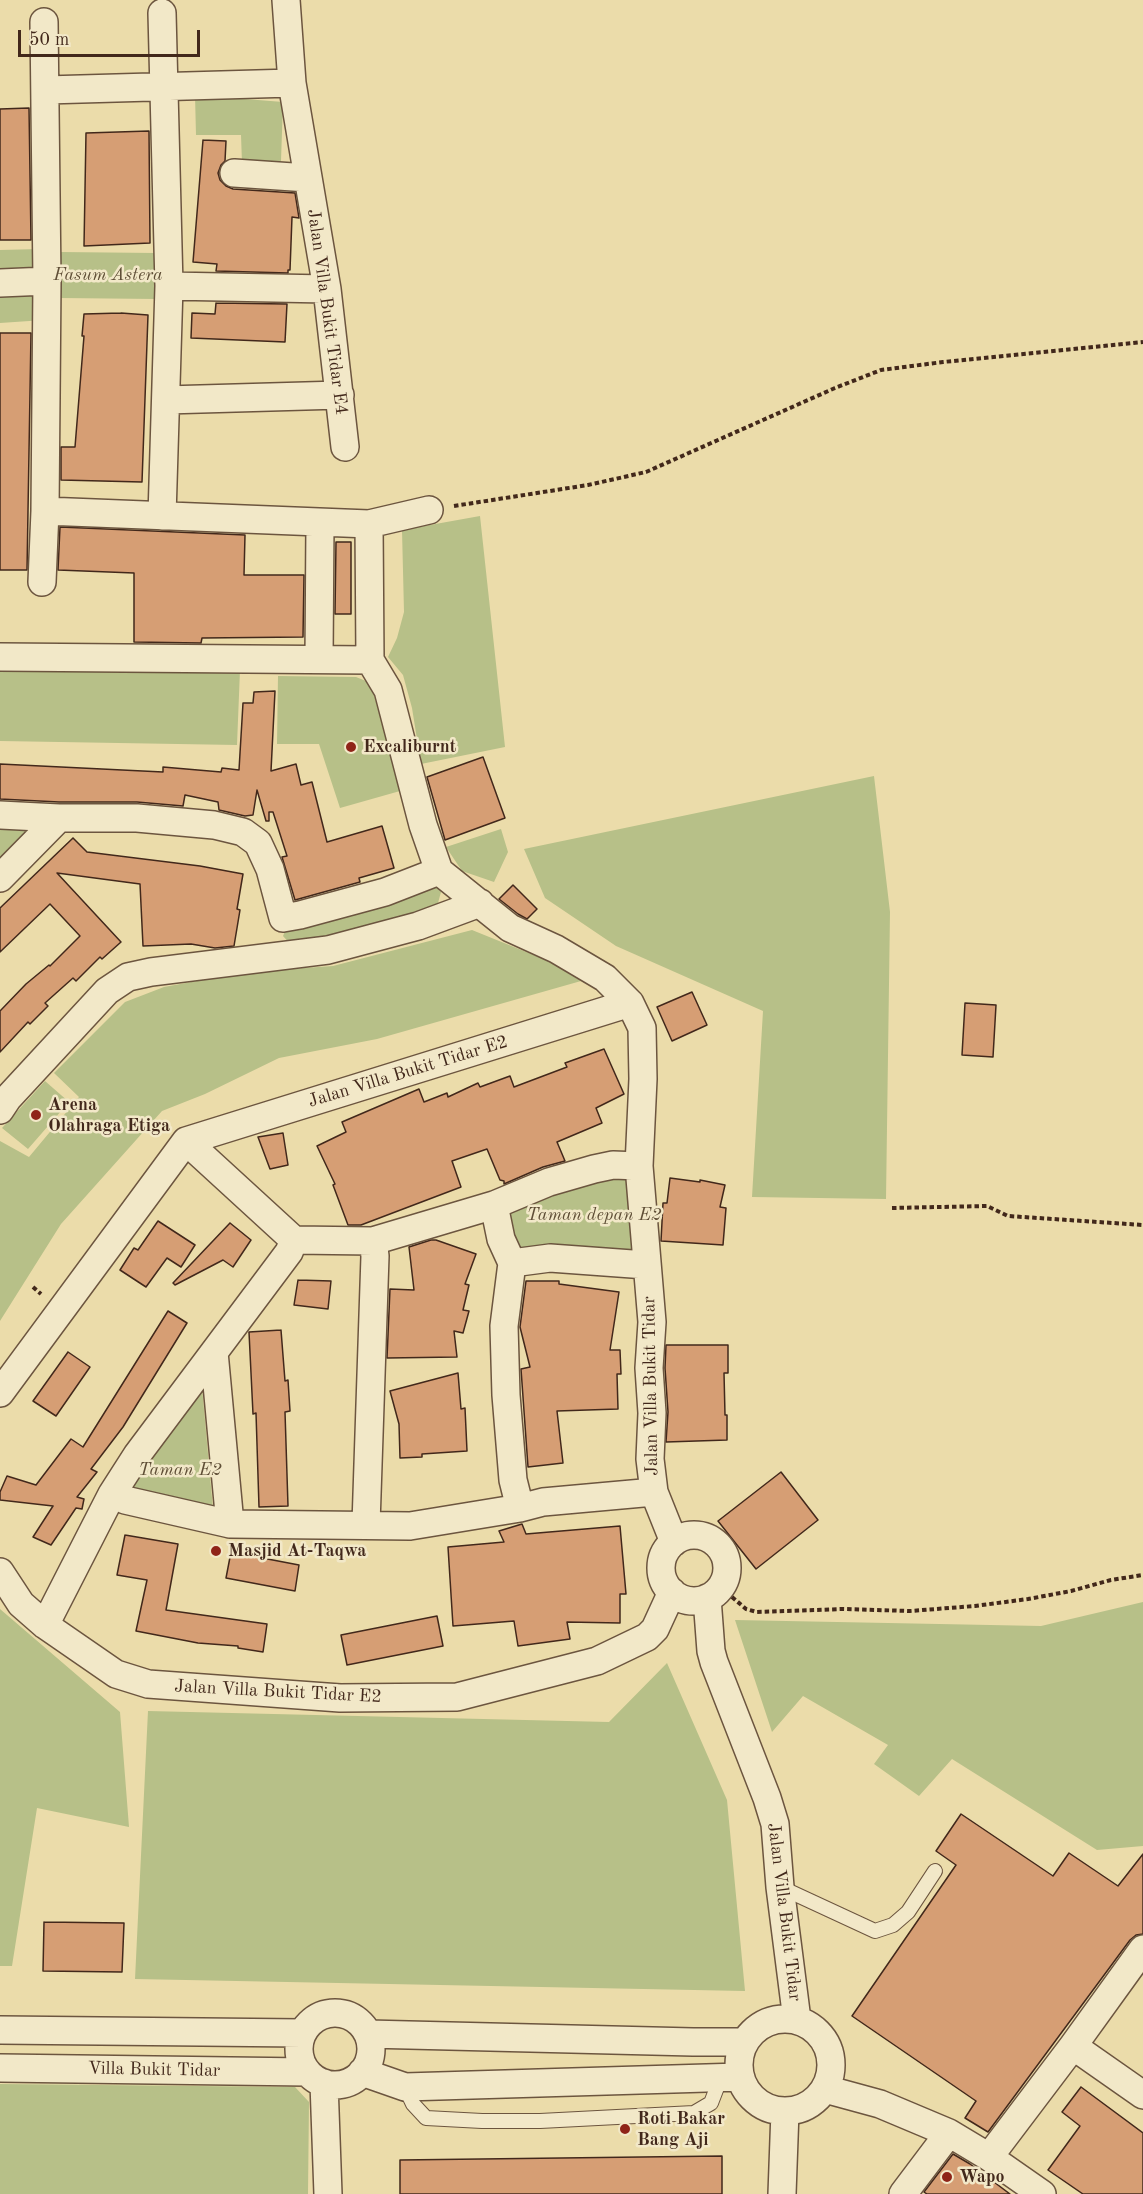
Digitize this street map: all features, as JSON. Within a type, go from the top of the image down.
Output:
[{"type":"street","name":"Jalan Villa Bukit Tidar E4","points":[[286,0],[292,83],[327,289],[345,447]]},
{"type":"street","points":[[162,13],[162,86],[169,286],[162,516]]},
{"type":"street","points":[[42,582],[45,511],[47,281],[44,22]]},
{"type":"street","points":[[46,90],[292,83]]},
{"type":"street","points":[[234,173],[308,178]]},
{"type":"street","points":[[0,283],[47,281]]},
{"type":"street","points":[[169,286],[327,289]]},
{"type":"street","points":[[166,400],[340,395]]},
{"type":"street","points":[[45,511],[369,524],[429,510]]},
{"type":"street","points":[[319,659],[320,523]]},
{"type":"street","points":[[283,918],[385,892],[439,871],[423,825],[388,690],[370,660],[369,524]]},
{"type":"street","points":[[0,657],[370,660]]},
{"type":"street","points":[[0,815],[137,818],[214,825],[243,832],[258,843],[270,869],[283,918],[268,957]]},
{"type":"street","points":[[0,878],[59,818]]},
{"type":"street","name":"Jalan Villa Bukit Tidar","points":[[439,871],[510,928],[556,949],[605,978],[630,1003],[642,1028],[643,1079],[639,1166],[652,1313],[650,1459],[654,1492],[674,1542]]},
{"type":"street","points":[[0,1110],[8,1098],[107,991],[128,977],[151,972],[328,950],[418,926],[480,903]]},
{"type":"street","name":"Jalan Villa Bukit Tidar E2","points":[[186,1141],[630,1003]]},
{"type":"street","points":[[0,1393],[186,1141],[294,1240],[373,1241],[494,1205],[541,1185],[594,1169],[639,1166]]},
{"type":"street","points":[[494,1205],[501,1239],[512,1263],[504,1326],[506,1395],[513,1480],[520,1508]]},
{"type":"street","points":[[45,1625],[112,1494],[137,1455],[289,1252],[294,1240]]},
{"type":"street","points":[[366,1524],[375,1256],[373,1241]]},
{"type":"street","points":[[512,1263],[550,1258],[646,1265]]},
{"type":"street","points":[[214,1352],[230,1524]]},
{"type":"street","points":[[112,1494],[125,1500],[230,1524],[410,1526],[520,1508],[554,1500],[654,1492]]},
{"type":"street","points":[[703,1536],[713,1541],[726,1557],[726,1577],[719,1593],[688,1600],[672,1592],[665,1583],[662,1572],[662,1561],[666,1551],[674,1542],[683,1537],[703,1536]]},
{"type":"street","name":"Jalan Villa Bukit Tidar E2","points":[[0,1572],[21,1604],[45,1625],[116,1674],[148,1684],[340,1698],[457,1697],[597,1662],[647,1637],[655,1629],[672,1592]]},
{"type":"street","name":"Jalan Villa Bukit Tidar","points":[[719,1593],[711,1651],[723,1690],[767,1798],[775,1824],[780,1887],[797,2020]]},
{"type":"street","points":[[989,2157],[1143,1949]]},
{"type":"street","points":[[316,2078],[345,2083],[355,2079],[362,2072],[371,2054],[371,2044],[362,2024],[353,2017],[342,2013],[318,2016],[302,2033],[299,2053],[316,2078],[328,2194]]},
{"type":"street","points":[[362,2072],[405,2087],[731,2077],[758,2103],[771,2109],[785,2111],[807,2106],[819,2097],[825,2089],[832,2064],[829,2050],[818,2032],[797,2020],[784,2019],[770,2021],[757,2028],[745,2042],[731,2077]]},
{"type":"street","points":[[0,2030],[302,2033]]},
{"type":"street","points":[[368,2034],[745,2042]]},
{"type":"street","points":[[1073,2046],[1143,2095]]},
{"type":"street","name":"Villa Bukit Tidar","points":[[0,2068],[316,2078]]},
{"type":"street","points":[[825,2089],[880,2104],[949,2133],[989,2157],[1042,2194]]},
{"type":"street","points":[[782,2194],[785,2111]]},
{"type":"street","points":[[903,2194],[949,2133]]},
{"type":"lane","points":[[780,1887],[875,1931],[893,1925],[908,1912],[935,1870]]},
{"type":"lane","points":[[405,2087],[413,2104],[426,2118],[540,2121],[694,2113],[711,2103],[731,2077]]},
{"type":"path","points":[[429,510],[588,485],[646,472],[835,388],[881,370],[1143,342]]},
{"type":"path","points":[[892,1208],[987,1206],[1008,1216],[1143,1225]]},
{"type":"path","points":[[719,1593],[746,1609],[757,1612],[843,1609],[910,1611],[1028,1599],[1143,1575]]},
{"type":"green space","points":[[195,95],[283,102],[281,161],[242,163],[241,135],[196,135]]},
{"type":"green space","points":[[39,249],[42,267],[0,269],[0,250]]},
{"type":"green space","name":"Fasum Astera","points":[[60,252],[156,253],[156,299],[60,298]]},
{"type":"green space","points":[[41,290],[44,320],[0,323],[0,292]]},
{"type":"green space","points":[[480,516],[505,747],[421,764],[412,708],[403,675],[388,657],[397,638],[404,612],[402,530]]},
{"type":"green space","points":[[0,664],[240,670],[237,745],[0,741]]},
{"type":"green space","points":[[278,676],[356,677],[366,681],[373,691],[400,791],[340,808],[319,744],[277,744]]},
{"type":"green space","points":[[874,776],[890,912],[886,1199],[752,1197],[763,1011],[616,946],[545,898],[524,849]]},
{"type":"green space","points":[[0,829],[29,831],[0,860]]},
{"type":"green space","points":[[501,829],[508,852],[494,882],[462,871],[446,847]]},
{"type":"green space","points":[[435,884],[441,892],[438,903],[414,916],[292,946],[283,936],[288,924]]},
{"type":"green space","points":[[472,930],[546,960],[581,981],[377,1039],[279,1058],[205,1094],[162,1111],[61,1224],[0,1321],[0,1141],[29,1157],[79,1097],[54,1073],[125,1002],[164,987],[246,972],[333,966]]},
{"type":"green space","name":"Arena Olahraga Etiga","points":[[45,1081],[69,1102],[28,1149],[2,1128]]},
{"type":"green space","name":"Taman depan E2","points":[[628,1178],[633,1251],[518,1250],[507,1211],[593,1180]]},
{"type":"green space","name":"Taman E2","points":[[202,1387],[213,1509],[129,1489]]},
{"type":"green space","points":[[1143,1602],[1143,1846],[1097,1850],[952,1759],[919,1796],[874,1764],[888,1745],[803,1696],[772,1732],[735,1620],[1041,1626]]},
{"type":"green space","points":[[0,1609],[120,1712],[129,1827],[37,1808],[12,1966],[0,1966]]},
{"type":"green space","points":[[667,1663],[727,1800],[745,1991],[135,1979],[148,1711],[609,1722]]},
{"type":"green space","points":[[0,2084],[295,2087],[309,2102],[308,2194],[0,2194]]},
{"type":"building","points":[[29,108],[31,240],[0,240],[0,109]]},
{"type":"building","points":[[149,131],[150,243],[84,246],[86,133]]},
{"type":"building","points":[[203,140],[226,141],[225,161],[218,173],[220,180],[226,186],[233,189],[295,193],[299,218],[292,217],[288,273],[216,271],[217,264],[193,262]]},
{"type":"building","points":[[216,303],[287,304],[285,342],[191,338],[192,313],[215,314]]},
{"type":"building","points":[[84,314],[148,315],[142,482],[61,480],[61,447],[75,447]]},
{"type":"building","points":[[0,333],[31,333],[27,570],[0,570]]},
{"type":"building","points":[[60,527],[245,535],[244,575],[304,575],[303,637],[202,638],[201,643],[134,642],[134,573],[58,570]]},
{"type":"building","points":[[336,542],[351,542],[351,614],[335,614]]},
{"type":"building","points":[[275,691],[271,771],[296,764],[301,785],[312,782],[327,842],[382,826],[394,868],[359,878],[360,882],[295,900],[282,857],[287,856],[273,812],[269,812],[269,821],[266,821],[257,790],[253,815],[245,816],[219,810],[218,802],[185,795],[183,806],[137,802],[0,799],[0,764],[163,772],[163,767],[221,772],[222,768],[239,770],[243,703],[253,703],[254,692]]},
{"type":"building","points":[[483,757],[505,818],[445,840],[427,777]]},
{"type":"building","points":[[73,838],[87,852],[200,866],[243,874],[234,946],[215,948],[191,944],[143,946],[140,884],[57,873],[121,942],[102,959],[100,957],[76,981],[73,978],[45,1003],[48,1006],[30,1024],[28,1022],[0,1052],[0,1011],[26,984],[50,966],[80,936],[50,904],[0,952],[0,908]]},
{"type":"building","points":[[513,885],[537,909],[527,919],[499,899]]},
{"type":"building","points":[[692,992],[707,1025],[672,1041],[657,1007]]},
{"type":"building","points":[[965,1003],[996,1005],[993,1057],[962,1055]]},
{"type":"building","points":[[604,1049],[624,1094],[596,1108],[602,1123],[557,1142],[565,1161],[543,1167],[504,1184],[504,1181],[500,1180],[487,1149],[452,1161],[461,1187],[361,1225],[348,1225],[333,1185],[335,1184],[317,1146],[346,1132],[342,1122],[419,1089],[424,1102],[447,1093],[448,1097],[478,1083],[480,1087],[510,1076],[514,1087],[567,1067],[565,1063]]},
{"type":"building","points":[[283,1133],[288,1165],[270,1169],[258,1137]]},
{"type":"building","points":[[670,1178],[700,1182],[700,1180],[725,1185],[720,1207],[726,1208],[723,1245],[661,1241],[663,1203],[667,1203]]},
{"type":"building","points":[[158,1221],[195,1245],[181,1267],[167,1258],[146,1287],[120,1270],[134,1248],[138,1250]]},
{"type":"building","points":[[230,1223],[251,1240],[233,1267],[223,1260],[175,1285],[173,1283]]},
{"type":"building","points":[[431,1240],[476,1254],[465,1284],[469,1285],[463,1310],[469,1311],[463,1333],[454,1331],[457,1357],[387,1358],[390,1289],[414,1290],[409,1247]]},
{"type":"building","points":[[298,1280],[331,1281],[328,1309],[294,1305]]},
{"type":"building","points":[[526,1281],[559,1281],[559,1284],[619,1292],[610,1350],[620,1350],[621,1374],[617,1374],[618,1409],[557,1411],[563,1463],[528,1467],[521,1369],[530,1367],[520,1327]]},
{"type":"building","points":[[168,1311],[187,1323],[123,1427],[91,1469],[97,1472],[77,1497],[84,1499],[82,1509],[76,1508],[51,1545],[33,1537],[53,1506],[0,1500],[0,1492],[7,1476],[36,1485],[71,1439],[83,1447]]},
{"type":"building","points":[[281,1330],[290,1411],[285,1412],[288,1506],[259,1507],[256,1413],[253,1414],[249,1332]]},
{"type":"building","points":[[666,1345],[728,1345],[728,1373],[724,1373],[727,1440],[666,1442],[668,1412]]},
{"type":"building","points":[[68,1352],[90,1367],[56,1416],[33,1401]]},
{"type":"building","points":[[458,1373],[461,1409],[465,1408],[467,1451],[400,1458],[399,1424],[390,1391]]},
{"type":"building","points":[[781,1472],[818,1520],[756,1569],[718,1521]]},
{"type":"building","points":[[522,1524],[526,1534],[620,1526],[626,1594],[620,1594],[620,1623],[567,1622],[570,1639],[518,1646],[514,1621],[453,1626],[448,1547],[504,1542],[499,1531]]},
{"type":"building","points":[[125,1535],[178,1544],[166,1610],[267,1624],[263,1652],[238,1648],[238,1646],[198,1643],[136,1631],[147,1580],[117,1575]]},
{"type":"building","points":[[231,1552],[299,1565],[295,1591],[226,1578]]},
{"type":"building","points":[[437,1616],[443,1646],[347,1665],[341,1635]]},
{"type":"building","points":[[961,1814],[1053,1876],[1069,1853],[1118,1886],[1143,1854],[1143,1934],[1136,1935],[1130,1940],[988,2132],[965,2118],[976,2101],[852,2016],[956,1865],[936,1851]]},
{"type":"building","points":[[44,1922],[124,1923],[122,1972],[43,1971]]},
{"type":"building","points":[[1081,2087],[1143,2133],[1143,2194],[1083,2194],[1048,2170],[1080,2126],[1062,2112]]},
{"type":"building","name":"Wapo","points":[[953,2154],[1010,2194],[927,2194],[924,2192]]},
{"type":"building","points":[[722,2156],[722,2194],[400,2194],[400,2160]]},
{"type":"place","name":"Excaliburnt","points":[[351,747]]},
{"type":"place","name":"Arena Olahraga Etiga","points":[[36,1115]]},
{"type":"place","name":"Masjid At-Taqwa","points":[[216,1551]]},
{"type":"place","name":"Roti Bakar Bang Aji","points":[[625,2129]]},
{"type":"place","name":"Wapo","points":[[947,2177]]}]
